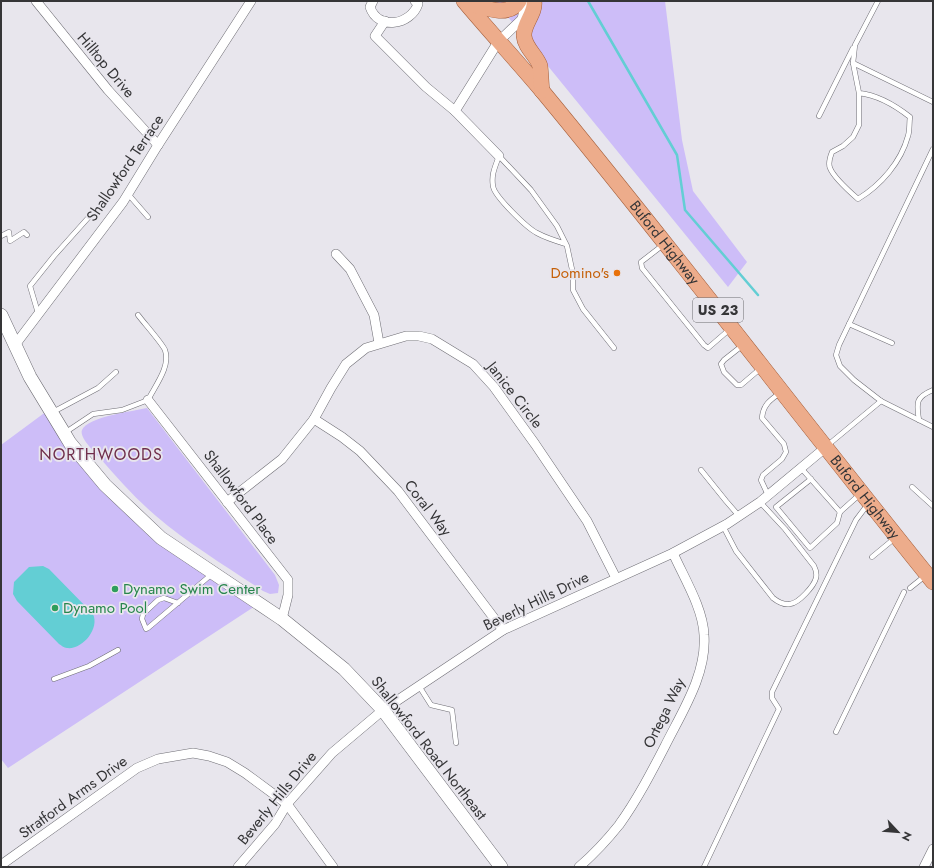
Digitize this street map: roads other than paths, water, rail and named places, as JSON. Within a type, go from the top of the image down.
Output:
[{"type":"main road","points":[[465,2],[497,11],[506,11],[515,8],[519,1]]},
{"type":"main road","points":[[534,1],[535,6],[528,21],[524,36],[528,48],[540,65],[542,91]]},
{"type":"main road","name":"Buford Highway","points":[[465,2],[498,42],[542,91],[930,578]]},
{"type":"street","name":"Hilltop Drive","points":[[36,1],[108,90],[158,145]]},
{"type":"street","points":[[373,1],[370,7],[372,14],[385,22],[395,23],[404,20],[416,11],[418,4],[415,1]]},
{"type":"street","points":[[455,111],[498,42],[522,18],[526,1]]},
{"type":"street","name":"Shallowford Terrace","points":[[15,345],[128,194],[247,2]]},
{"type":"street","points":[[385,22],[375,36],[426,87],[455,111],[499,156]]},
{"type":"street","points":[[336,254],[350,269],[374,314],[379,343]]},
{"type":"street","name":"Shallowford Road Northeast","points":[[1,315],[30,377],[70,443],[116,496],[161,538],[282,619],[344,669],[383,710],[501,867]]},
{"type":"street","name":"Janice Circle","points":[[227,502],[282,460],[314,419],[346,364],[366,348],[379,343],[406,336],[419,336],[432,339],[473,364],[494,387],[587,521],[616,578]]},
{"type":"street","name":"Shallowford Place","points":[[148,400],[288,580],[288,595],[282,619]]},
{"type":"street","name":"Coral Way","points":[[314,419],[342,437],[360,451],[398,491],[503,630]]},
{"type":"street","name":"Beverly Hills Drive","points":[[238,867],[275,824],[287,804],[332,753],[383,710],[503,630],[673,553],[723,526],[760,502],[825,448]]},
{"type":"street","name":"Ortega Way","points":[[579,867],[597,851],[619,824],[636,799],[695,685],[704,655],[702,618],[673,553]]},
{"type":"street","name":"Stratford Arms Drive","points":[[1,865],[137,768],[158,759],[193,753],[227,762],[245,773],[287,804],[333,867]]},
{"type":"street","points":[[924,867],[933,849]]},
{"type":"lane","points":[[819,116],[878,1]]},
{"type":"lane","points":[[855,44],[853,63],[859,93],[859,125],[853,137],[843,146],[832,152],[829,160],[830,168],[846,189],[858,199],[866,194],[890,172],[903,153],[909,134],[910,117],[904,112],[871,94],[859,93]]},
{"type":"lane","points":[[853,63],[933,102]]},
{"type":"lane","points":[[933,149],[839,345],[836,355],[840,366],[854,380],[881,401],[933,427]]},
{"type":"lane","points":[[566,244],[536,233],[500,199],[493,188],[492,173],[499,156],[531,190],[557,226],[566,244],[574,274],[573,290],[583,309],[614,348]]},
{"type":"lane","points":[[128,194],[148,217]]},
{"type":"lane","points":[[38,313],[30,286],[54,256],[88,218]]},
{"type":"lane","points":[[1,236],[9,232],[10,241],[24,232],[27,235]]},
{"type":"lane","points":[[664,244],[641,262],[642,268],[704,345],[708,348],[732,328]]},
{"type":"lane","points":[[64,433],[94,414],[122,410],[148,400],[164,368],[166,357],[165,349],[138,315]]},
{"type":"lane","points":[[849,324],[892,343]]},
{"type":"lane","points":[[745,344],[724,360],[721,364],[724,372],[736,385],[742,385],[762,367]]},
{"type":"lane","points":[[52,413],[98,388],[116,372]]},
{"type":"lane","points":[[919,420],[916,405],[922,394],[933,390]]},
{"type":"lane","points":[[768,495],[761,480],[763,475],[782,459],[786,452],[784,444],[762,418],[767,402],[782,392]]},
{"type":"lane","points":[[825,448],[881,401]]},
{"type":"lane","points":[[801,468],[840,512]]},
{"type":"lane","points":[[701,470],[739,516]]},
{"type":"lane","points":[[811,479],[776,507],[810,548],[837,523],[840,512],[865,498]]},
{"type":"lane","points":[[912,487],[933,506]]},
{"type":"lane","points":[[704,867],[779,709],[772,698],[772,692],[856,520],[865,498]]},
{"type":"lane","points":[[723,526],[736,551],[773,598],[778,602],[785,604],[791,604],[797,601],[811,588],[817,577],[816,570],[785,529],[760,502]]},
{"type":"lane","points":[[872,557],[896,536]]},
{"type":"lane","points":[[178,603],[164,598],[158,600],[143,614],[142,619],[147,628],[178,603],[213,573]]},
{"type":"lane","points":[[910,588],[930,578]]},
{"type":"lane","points":[[836,732],[904,592]]},
{"type":"lane","points":[[54,679],[89,666],[118,650]]},
{"type":"lane","points":[[419,686],[431,705],[452,710],[456,743]]},
{"type":"water","name":"Dynamo Pool","points":[[43,566],[49,569],[93,614],[95,620],[92,632],[84,642],[78,646],[67,648],[59,644],[17,601],[13,594],[14,582],[29,567]]},
{"type":"waterway","points":[[588,1],[677,155],[685,210],[758,295]]},
{"type":"place","name":"Domino's","points":[[617,273]]},
{"type":"place","name":"Dynamo Swim Center","points":[[115,589]]},
{"type":"place","name":"Dynamo Pool","points":[[55,608]]},
{"type":"district","name":"NORTHWOODS","points":[[101,454]]}]
